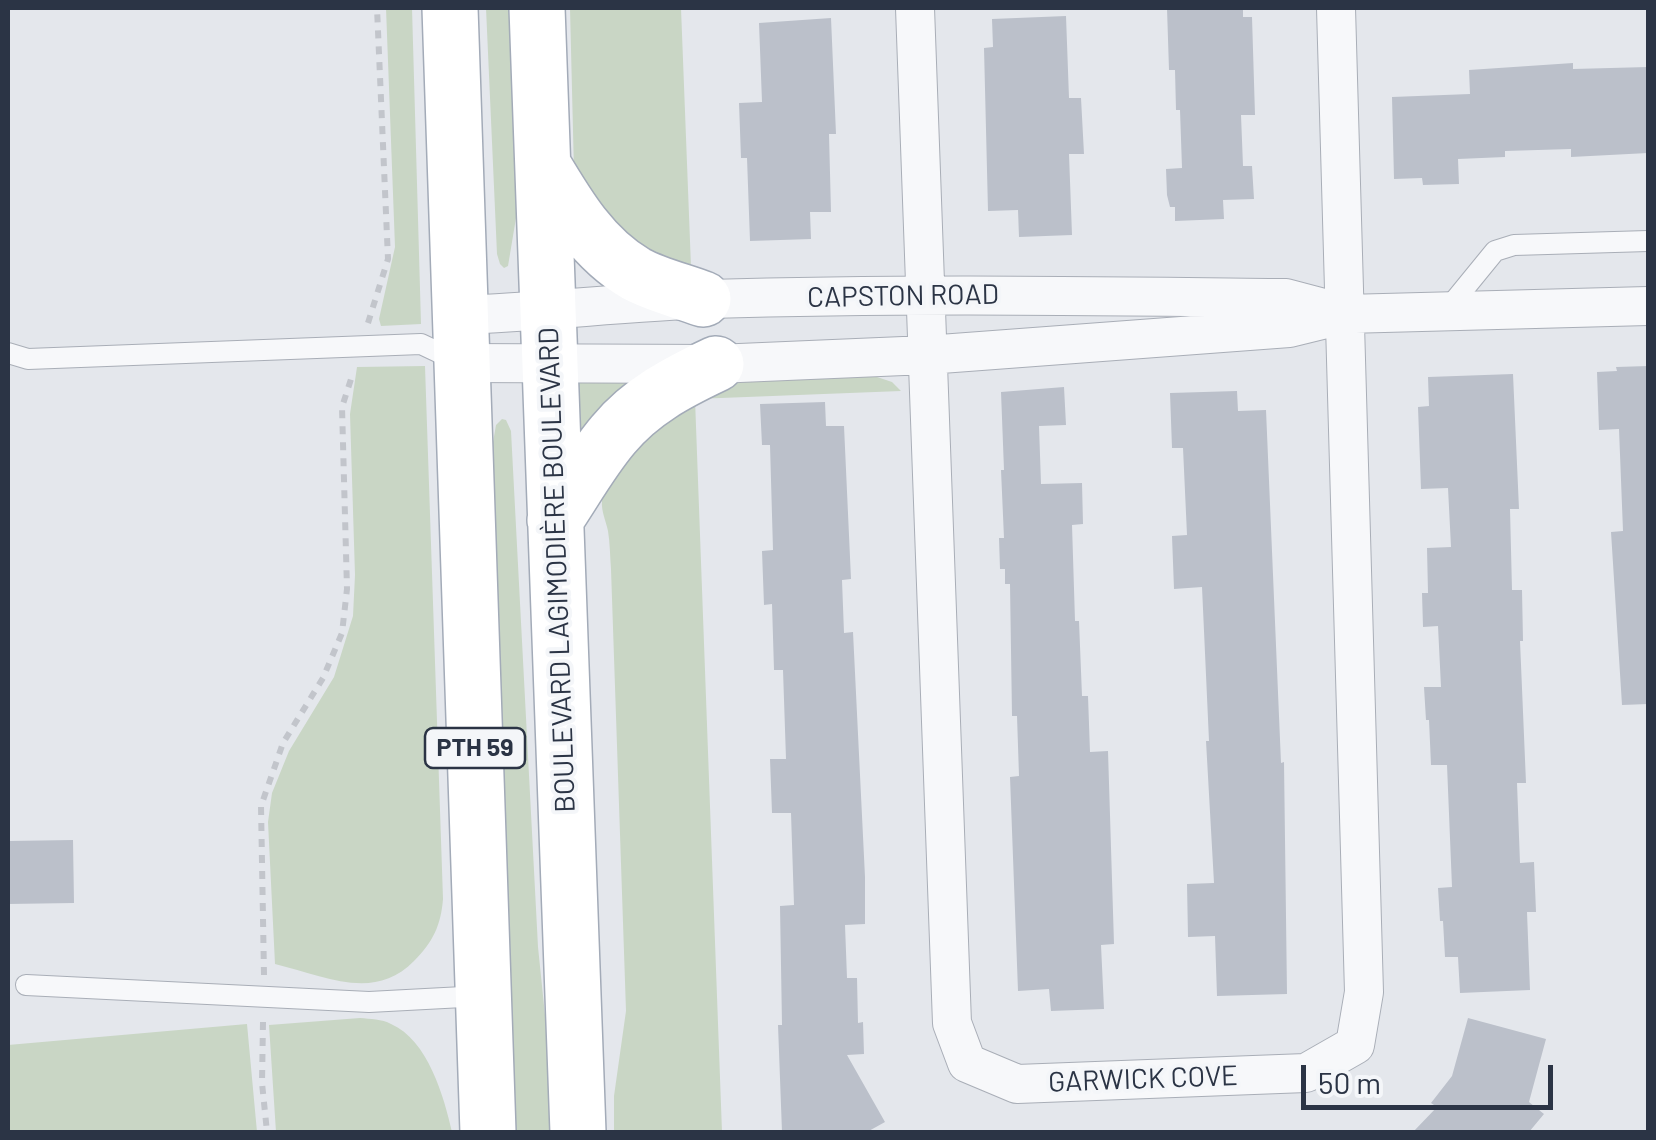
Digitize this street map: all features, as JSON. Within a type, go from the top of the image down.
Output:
[{"type":"main road","name":"PTH 59","points":[[450,8],[447,341],[484,996],[488,1132]]},
{"type":"main road","name":"BOULEVARD LAGIMODIÈRE BOULEVARD","points":[[537,8],[578,1132]]},
{"type":"main road","points":[[542,163],[598,246],[637,275],[704,300]]},
{"type":"main road","points":[[555,520],[613,434],[644,404],[716,364]]},
{"type":"street","name":"GARWICK COVE","points":[[915,8],[952,1023],[967,1063],[1017,1084],[1306,1073],[1355,1045],[1364,992],[1346,314]]},
{"type":"street","points":[[1336,8],[1346,314]]},
{"type":"street","name":"CAPSTON ROAD","points":[[447,341],[549,338],[704,300],[928,293],[1286,298],[1346,314]]},
{"type":"street","name":"CAPSTON ROAD","points":[[447,341],[549,338],[716,364],[927,355],[1289,328],[1346,314],[1641,309]]},
{"type":"lane","points":[[1446,311],[1495,251],[1514,245],[1648,240]]},
{"type":"lane","points":[[8,353],[28,358],[447,341]]},
{"type":"lane","points":[[26,985],[368,1002],[484,996]]},
{"type":"path","points":[[267,1132],[262,1083],[261,806],[283,744],[323,678],[342,633],[347,589],[342,406],[388,259],[377,8]]},
{"type":"green space","points":[[386,8],[412,8],[421,324],[381,326],[379,319],[395,247]]},
{"type":"green space","points":[[486,8],[516,8],[517,212],[508,266],[504,268],[497,254]]},
{"type":"green space","points":[[570,8],[681,8],[691,267],[621,242],[574,172]]},
{"type":"green space","points":[[425,366],[442,908],[431,940],[399,973],[366,983],[348,982],[275,964],[268,822],[272,793],[289,751],[334,677],[353,616],[350,414],[357,367]]},
{"type":"green space","points":[[653,376],[580,440],[577,379]]},
{"type":"green space","points":[[877,377],[892,382],[901,391],[695,399],[722,1132],[614,1132],[614,1096],[626,1011],[611,569],[602,505],[606,484],[632,440],[656,417],[683,400],[713,389],[778,378]]},
{"type":"green space","points":[[502,419],[511,431],[538,947],[557,1132],[510,1132],[487,477],[496,425]]},
{"type":"green space","points":[[360,1018],[387,1022],[415,1043],[439,1087],[452,1132],[276,1132],[269,1025]]},
{"type":"green space","points":[[247,1024],[257,1132],[8,1132],[8,1045]]},
{"type":"building","points":[[1167,8],[1243,8],[1243,17],[1252,17],[1255,115],[1241,115],[1243,166],[1252,166],[1254,199],[1223,200],[1224,219],[1175,221],[1175,207],[1170,207],[1166,169],[1182,168],[1175,70],[1169,70]]},
{"type":"building","points":[[1066,16],[1069,98],[1081,98],[1084,154],[1069,154],[1072,235],[1019,237],[1018,210],[988,211],[984,48],[993,47],[992,19]]},
{"type":"building","points":[[831,18],[836,134],[829,134],[831,212],[810,212],[811,239],[750,241],[747,158],[741,158],[739,103],[762,102],[759,23]]},
{"type":"building","points":[[1573,63],[1573,69],[1648,67],[1648,153],[1571,157],[1571,149],[1505,151],[1505,157],[1458,159],[1459,184],[1423,185],[1422,178],[1394,179],[1392,97],[1470,94],[1469,70]]},
{"type":"building","points":[[1648,366],[1648,704],[1622,705],[1611,532],[1623,531],[1619,429],[1599,430],[1597,372]]},
{"type":"building","points":[[1513,374],[1519,509],[1510,509],[1512,590],[1522,590],[1520,641],[1526,783],[1517,783],[1520,863],[1534,862],[1536,912],[1527,912],[1530,990],[1460,993],[1458,957],[1445,957],[1438,888],[1452,887],[1447,765],[1431,765],[1424,687],[1441,687],[1438,626],[1423,627],[1422,593],[1428,593],[1427,548],[1451,547],[1448,488],[1421,489],[1418,407],[1429,406],[1428,377]]},
{"type":"building","points":[[1064,387],[1066,425],[1039,426],[1041,484],[1082,483],[1083,524],[1072,525],[1075,621],[1079,621],[1082,696],[1088,696],[1090,752],[1108,751],[1114,944],[1101,945],[1104,1009],[1051,1011],[1049,989],[1018,991],[1010,777],[1019,776],[1017,716],[1012,716],[1010,584],[1005,584],[1005,569],[1000,569],[999,538],[1004,538],[1001,392]]},
{"type":"building","points":[[1237,391],[1238,411],[1266,410],[1281,763],[1284,762],[1287,994],[1217,996],[1215,936],[1188,937],[1187,884],[1214,883],[1202,587],[1174,589],[1172,536],[1187,535],[1183,448],[1172,448],[1170,393]]},
{"type":"building","points":[[825,402],[826,426],[844,426],[851,579],[842,580],[844,633],[853,632],[865,877],[865,924],[845,925],[847,978],[857,978],[858,1023],[863,1022],[864,1054],[847,1055],[885,1122],[867,1132],[782,1132],[778,1025],[782,1025],[780,906],[794,905],[791,813],[772,813],[770,759],[786,759],[783,670],[774,670],[772,604],[764,605],[762,551],[773,550],[770,445],[762,445],[760,404]]},
{"type":"building","points":[[73,840],[74,903],[8,904],[8,841]]},
{"type":"building","points":[[1468,1018],[1546,1039],[1529,1102],[1544,1114],[1529,1132],[1413,1132],[1437,1107],[1431,1103],[1452,1076]]}]
